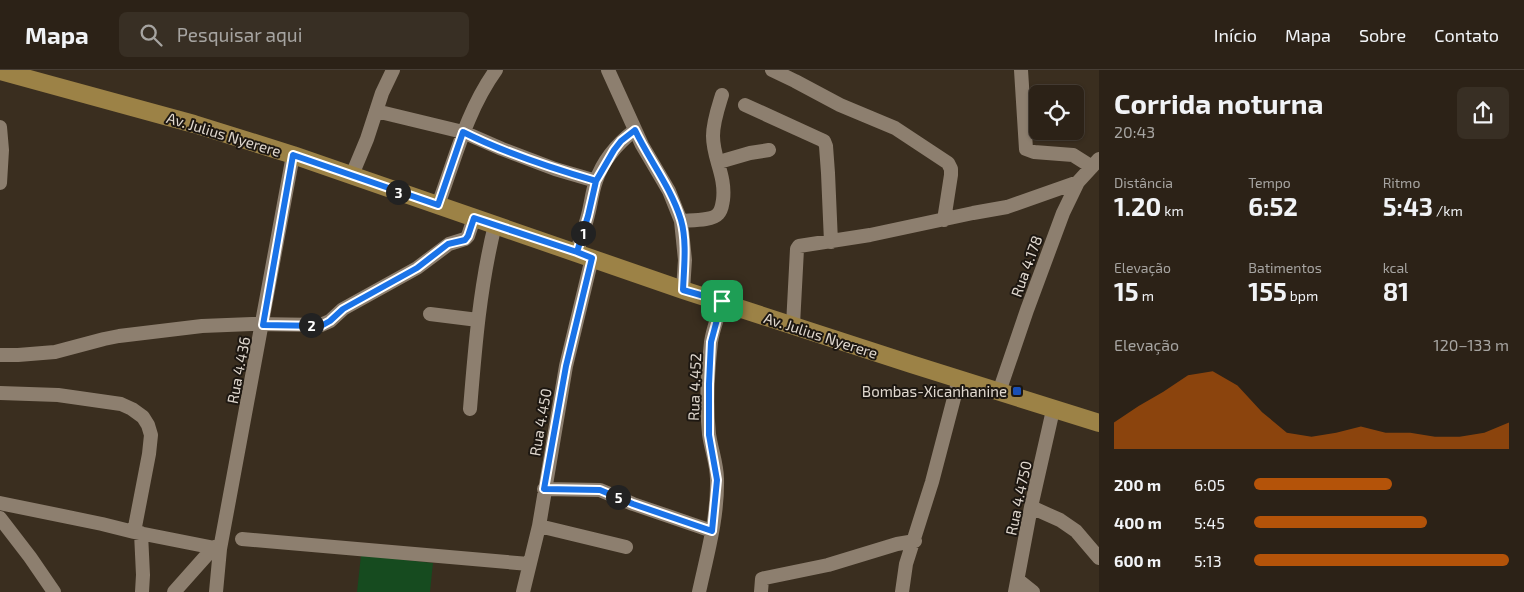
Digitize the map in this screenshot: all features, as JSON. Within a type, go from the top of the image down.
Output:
[{"type":"main road","name":"Av. Julius Nyerere","points":[[1,73],[194,124],[293,155],[683,290],[722,301],[1053,410],[1099,423]]},
{"type":"street","points":[[352,175],[367,139],[382,93],[393,70]]},
{"type":"street","points":[[438,205],[463,132],[496,70]]},
{"type":"street","points":[[608,70],[642,145],[669,191],[681,221],[685,260],[683,290]]},
{"type":"street","points":[[772,70],[798,75],[840,105],[895,128],[948,163],[951,175],[944,220]]},
{"type":"street","points":[[1021,70],[1026,148],[1034,152],[1073,155],[1095,163]]},
{"type":"street","points":[[681,221],[707,219],[719,214],[722,207],[724,190],[722,174],[713,137],[722,94]]},
{"type":"street","points":[[745,105],[824,141],[828,173],[830,242]]},
{"type":"street","points":[[376,111],[463,132],[555,169],[596,181]]},
{"type":"street","points":[[0,127],[2,150],[0,183]]},
{"type":"street","name":"Rua 4.450","points":[[523,592],[539,526],[584,255],[588,216],[596,181],[614,150],[621,141],[635,130]]},
{"type":"street","points":[[718,162],[769,150]]},
{"type":"street","name":"Rua 4.436","points":[[216,592],[217,548],[263,325],[293,155]]},
{"type":"street","name":"Rua 4.178","points":[[999,392],[1063,213],[1078,182],[1095,163]]},
{"type":"street","points":[[793,325],[798,247],[1007,207],[1078,182]]},
{"type":"street","points":[[0,355],[55,352],[104,338],[229,324],[321,326],[343,309],[417,268],[448,244],[465,240],[474,218]]},
{"type":"street","points":[[470,409],[478,320],[486,263],[495,225]]},
{"type":"street","name":"Rua 4.452","points":[[699,592],[712,531],[717,480],[709,435],[709,384],[711,342],[722,301]]},
{"type":"street","points":[[430,314],[478,320]]},
{"type":"street","points":[[902,592],[906,564],[932,482],[959,379]]},
{"type":"street","points":[[0,393],[82,398],[121,404],[143,417],[148,425],[151,436],[138,533],[143,575],[142,592]]},
{"type":"street","name":"Rua 4.4750","points":[[1016,586],[1031,507],[1053,410]]},
{"type":"street","points":[[544,489],[600,490],[633,504],[712,531]]},
{"type":"street","points":[[0,503],[217,548]]},
{"type":"street","points":[[1031,507],[1060,520],[1076,531],[1099,558]]},
{"type":"street","points":[[0,518],[54,592]]},
{"type":"street","points":[[539,526],[626,547]]},
{"type":"street","points":[[242,539],[529,564]]},
{"type":"street","points":[[760,592],[762,579],[765,578],[828,566],[897,544],[914,541]]},
{"type":"street","points":[[174,592],[217,548]]},
{"type":"street","points":[[1016,586],[1033,592]]},
{"type":"green space","points":[[361,555],[433,563],[430,592],[357,592]]},
{"type":"place","name":"Bombas-Xicanhanine","points":[[1017,391]]},
{"type":"route","points":[[722,301],[683,290],[685,260],[681,221],[669,191],[635,130],[621,141],[608,157],[596,181],[577,252],[474,218],[465,240],[448,244],[417,268],[343,309],[325,324],[321,326],[263,325],[280,220],[293,155],[438,205],[463,132],[555,169],[596,181],[588,216],[577,252],[592,258],[566,366],[544,489],[600,490],[633,504],[712,531],[716,503],[717,471],[709,435],[709,384],[711,342],[722,301]]}]
